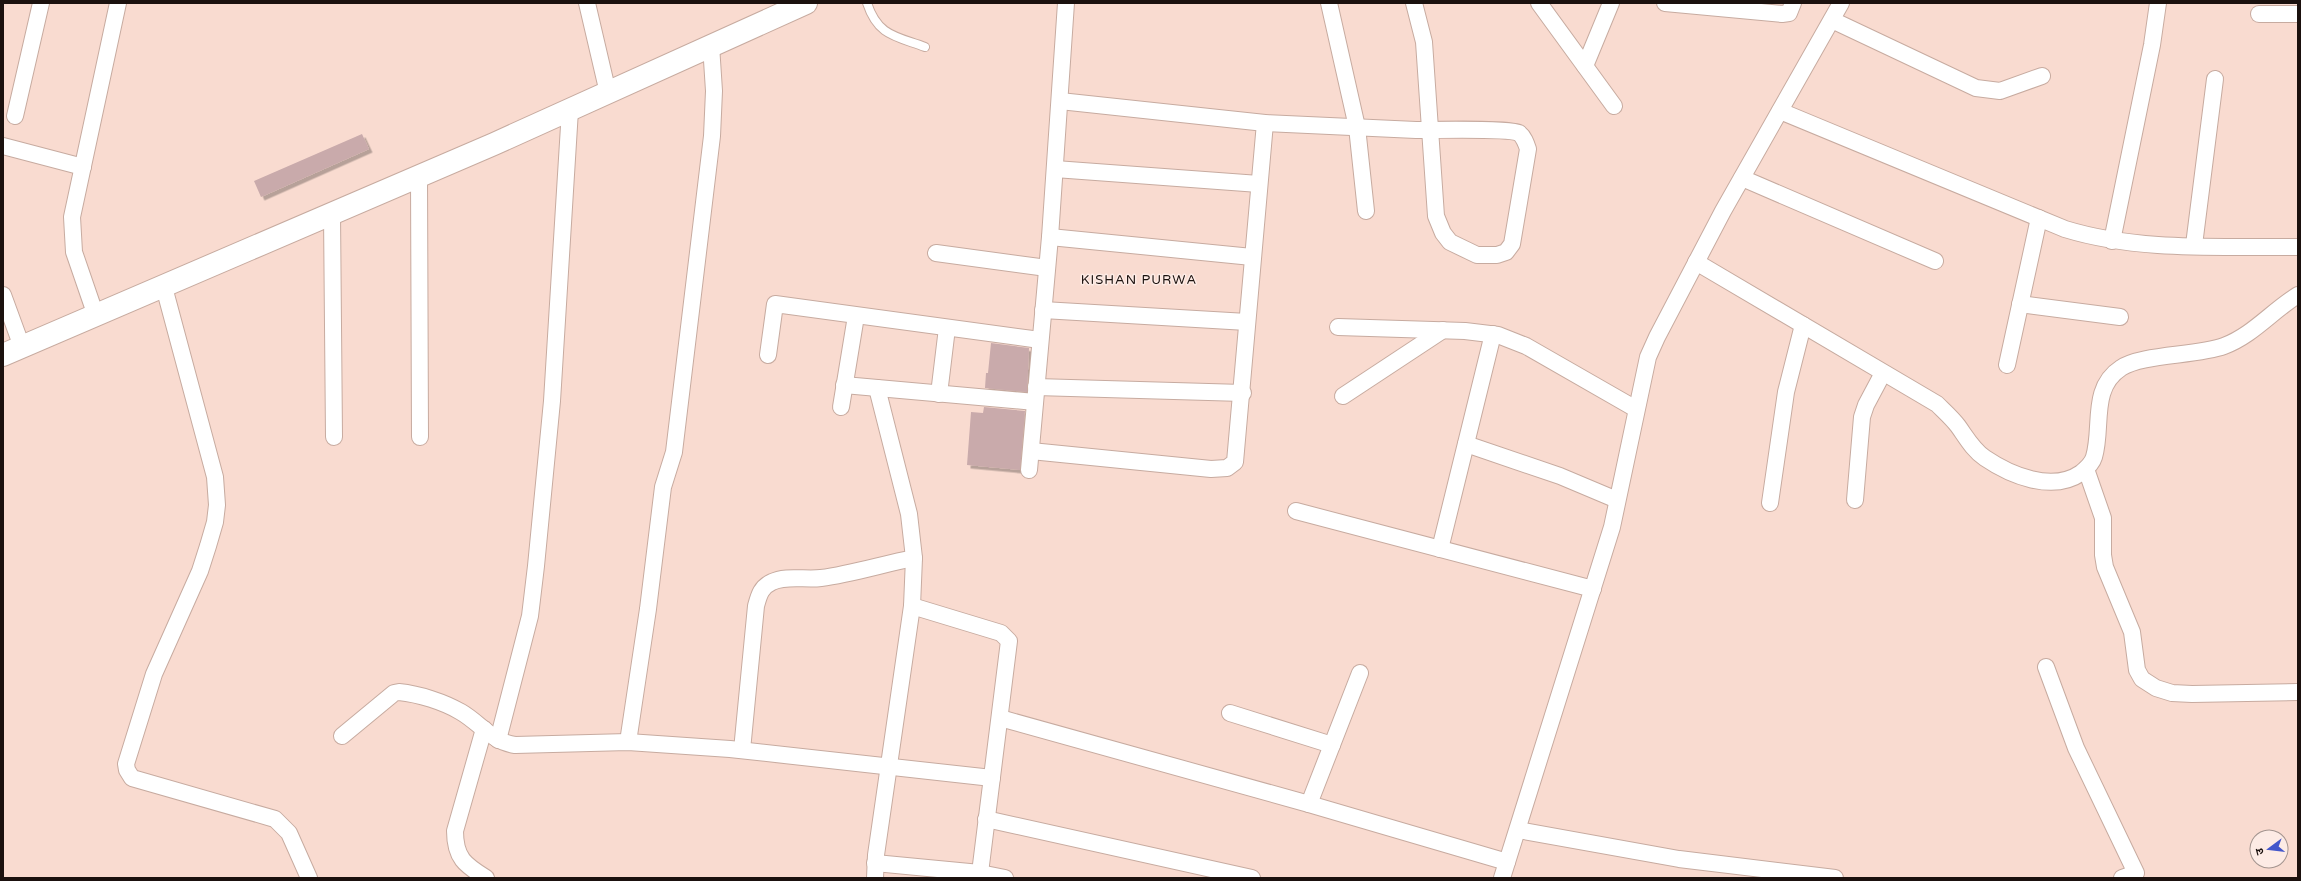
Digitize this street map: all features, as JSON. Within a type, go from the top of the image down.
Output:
[{"type":"main road","points":[[12,351],[164,287],[570,110],[806,3]]},
{"type":"street","points":[[15,116],[41,3]]},
{"type":"street","points":[[96,316],[74,252],[72,217],[118,3]]},
{"type":"street","points":[[587,3],[608,93]]},
{"type":"street","points":[[1029,470],[1050,237],[1066,3]]},
{"type":"street","points":[[1329,3],[1357,127],[1366,211]]},
{"type":"street","points":[[1060,101],[1265,123],[1430,130],[1517,132],[1524,138],[1528,149],[1512,244],[1506,252],[1498,255],[1477,255],[1450,242],[1443,233],[1436,216],[1430,130],[1424,42],[1414,3]]},
{"type":"street","points":[[1539,3],[1614,106]]},
{"type":"street","points":[[1585,66],[1611,3]]},
{"type":"street","points":[[1665,3],[1782,14],[1789,13],[1793,3]]},
{"type":"street","points":[[1502,878],[1612,528],[1648,357],[1696,262],[1841,3]]},
{"type":"street","points":[[2112,241],[2152,45],[2158,3]]},
{"type":"street","points":[[2259,14],[2298,14]]},
{"type":"street","points":[[1832,20],[1976,88],[2000,91],[2042,76]]},
{"type":"street","points":[[628,742],[648,609],[663,486],[674,452],[712,136],[714,91],[711,45]]},
{"type":"street","points":[[2194,245],[2215,79]]},
{"type":"street","points":[[498,740],[530,616],[536,566],[552,401],[570,110]]},
{"type":"street","points":[[1780,111],[2039,218],[2089,236],[2112,241],[2148,245],[2298,247]]},
{"type":"street","points":[[1031,451],[1226,468],[1235,462],[1243,393],[1252,257],[1265,123]]},
{"type":"street","points":[[3,146],[83,167]]},
{"type":"street","points":[[1055,169],[1259,184]]},
{"type":"street","points":[[419,176],[420,437]]},
{"type":"street","points":[[1742,178],[1935,261]]},
{"type":"street","points":[[332,214],[334,437]]},
{"type":"street","points":[[2007,365],[2039,218]]},
{"type":"street","points":[[1050,237],[1252,257]]},
{"type":"street","points":[[936,253],[1047,268]]},
{"type":"street","points":[[1696,262],[1937,404],[1948,414],[1974,449],[1984,458],[2011,473],[2041,481],[2057,482],[2076,476],[2086,469],[2094,458],[2100,399],[2106,383],[2121,368],[2144,360],[2206,351],[2223,346],[2247,336],[2298,295]]},
{"type":"street","points":[[164,287],[214,478],[217,505],[215,522],[200,571],[154,674],[126,764],[127,770],[132,778],[275,819],[289,833],[309,878]]},
{"type":"street","points":[[3,295],[12,351]]},
{"type":"street","points":[[768,355],[776,304],[1040,340]]},
{"type":"street","points":[[2020,304],[2120,317]]},
{"type":"street","points":[[1043,310],[1247,322]]},
{"type":"street","points":[[841,407],[856,316]]},
{"type":"street","points":[[1770,503],[1786,392],[1803,325]]},
{"type":"street","points":[[1338,327],[1443,330],[1493,334],[1526,346],[1636,409]]},
{"type":"street","points":[[939,394],[947,328]]},
{"type":"street","points":[[1343,396],[1443,330]]},
{"type":"street","points":[[1440,549],[1493,334]]},
{"type":"street","points":[[1855,500],[1862,417],[1866,405],[1883,373]]},
{"type":"street","points":[[844,386],[939,394],[1243,393]]},
{"type":"street","points":[[877,388],[910,514],[914,558],[912,606],[875,871],[980,873],[1006,878]]},
{"type":"street","points":[[1466,444],[1560,476],[1617,500]]},
{"type":"street","points":[[2086,469],[2103,518],[2103,555],[2105,567],[2132,632],[2137,670],[2142,679],[2156,688],[2172,693],[2298,692]]},
{"type":"street","points":[[1296,510],[1593,589]]},
{"type":"street","points":[[742,750],[756,606],[759,594],[765,586],[773,581],[784,579],[819,578],[914,558]]},
{"type":"street","points":[[912,606],[1001,633],[1006,636],[1009,648],[980,873]]},
{"type":"street","points":[[2046,667],[2076,748],[2133,876]]},
{"type":"street","points":[[1309,804],[1360,673]]},
{"type":"street","points":[[342,736],[394,693],[400,692],[449,706],[461,712],[498,740],[515,745],[628,742],[742,750],[992,778]]},
{"type":"street","points":[[1230,713],[1332,745]]},
{"type":"street","points":[[1000,718],[1309,804],[1507,862]]},
{"type":"street","points":[[484,729],[455,831],[455,838],[460,857],[467,866],[486,878]]},
{"type":"street","points":[[986,819],[1252,878]]},
{"type":"street","points":[[1518,830],[1679,859],[1835,878]]},
{"type":"lane","points":[[867,3],[872,17],[878,27],[889,34],[925,47]]},
{"type":"building","points":[[362,134],[369,149],[261,197],[254,181]]},
{"type":"building","points":[[991,343],[1029,348],[1027,392],[985,388]]},
{"type":"building","points":[[984,407],[1025,411],[1020,470],[967,465],[971,412],[983,413]]},
{"type":"district","name":"KISHAN PURWA","points":[[1139,279]]}]
